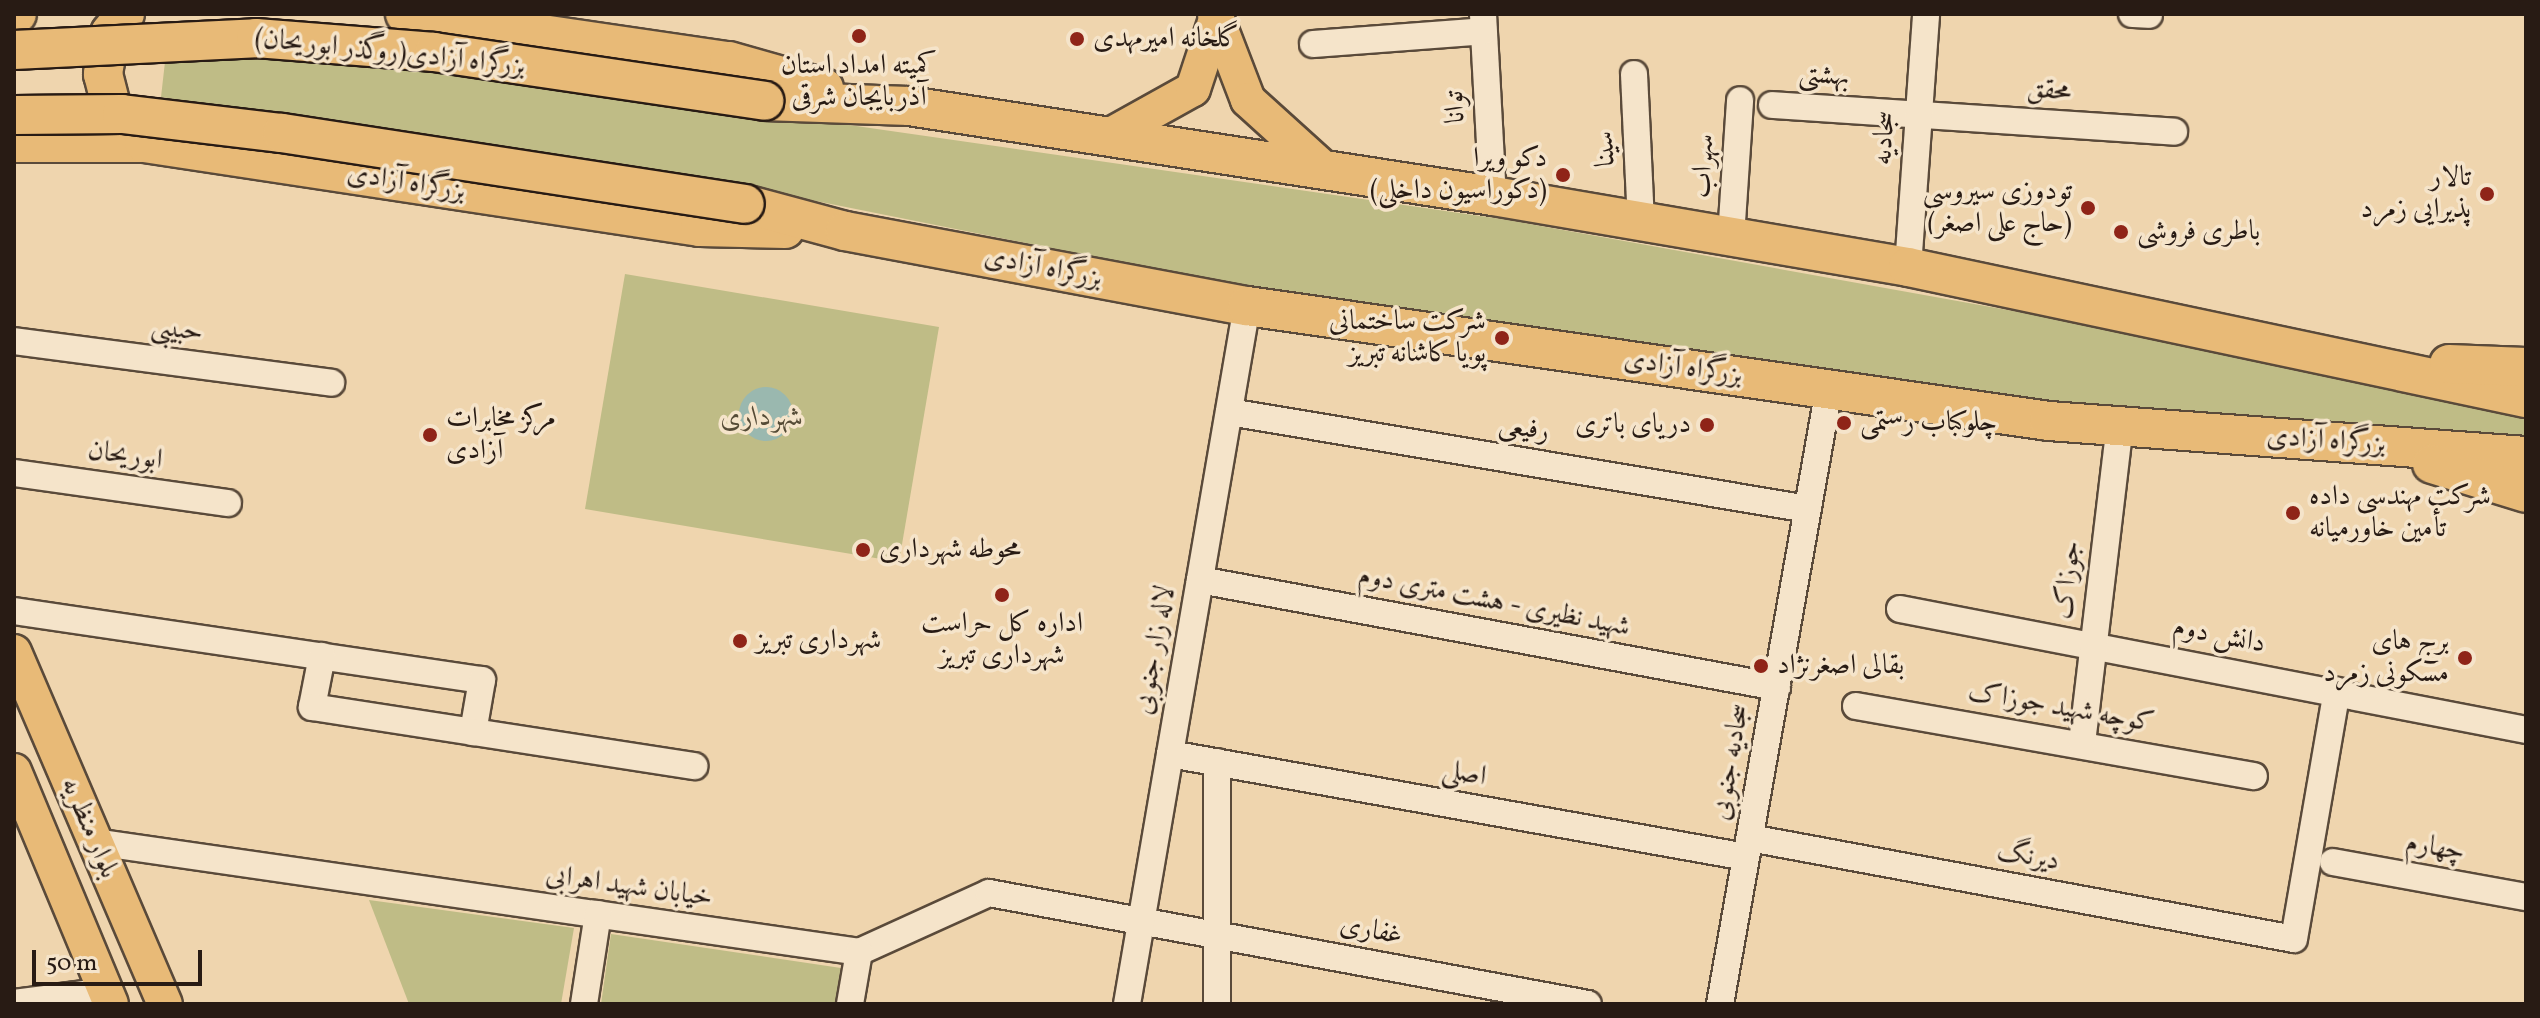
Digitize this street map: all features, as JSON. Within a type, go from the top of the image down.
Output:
[{"type":"highway","points":[[125,14],[110,33],[103,74],[113,113],[144,143]]},
{"type":"highway","points":[[405,14],[519,22],[729,61],[865,100],[1114,133],[1908,267],[2370,361],[2526,398]]},
{"type":"highway","name":"بزرگراه آزادی(روگذر ابوریحان)","points":[[14,50],[256,38],[434,52],[764,101],[865,100]]},
{"type":"highway","name":"بزرگراه آزادی","points":[[14,115],[122,114],[267,131],[745,204],[845,231],[1247,306],[1829,389],[2120,426],[2526,456]]},
{"type":"highway","name":"بزرگراه آزادی","points":[[14,143],[144,143],[700,227],[845,231]]},
{"type":"highway","points":[[2370,361],[2526,367]]},
{"type":"highway","points":[[2364,444],[2526,493]]},
{"type":"main road","points":[[1114,133],[1193,89],[1216,16]]},
{"type":"main road","points":[[1216,16],[1248,100],[1322,167]]},
{"type":"main road","name":"بلوار منظریه","points":[[14,652],[165,1004]]},
{"type":"main road","name":"بلوار منظریه","points":[[14,771],[108,998]]},
{"type":"street","name":"سجادیه","points":[[1908,267],[1926,14]]},
{"type":"street","points":[[2132,14],[2149,15]]},
{"type":"street","points":[[1313,44],[1483,23]]},
{"type":"street","name":"توانا","points":[[1483,23],[1493,196]]},
{"type":"street","name":"سینا","points":[[1634,74],[1641,221]]},
{"type":"street","name":"سهراب","points":[[1731,237],[1740,100]]},
{"type":"street","name":"بهشتی","points":[[1772,105],[1919,115]]},
{"type":"street","name":"محقق","points":[[1919,115],[2174,132]]},
{"type":"street","name":"لاله زار جنوبی","points":[[1127,1004],[1247,306]]},
{"type":"street","name":"حبیبی","points":[[14,341],[331,383]]},
{"type":"street","name":"سجادیه جنوبی","points":[[1720,1004],[1829,389]]},
{"type":"street","name":"رفیعی","points":[[1229,412],[1808,509]]},
{"type":"street","name":"جوزاک","points":[[2082,743],[2120,426]]},
{"type":"street","name":"ابوریحان","points":[[14,473],[228,503]]},
{"type":"street","name":"شهید نظیری - هشت متری دوم","points":[[1200,580],[1777,687]]},
{"type":"street","name":"دانش دوم","points":[[1900,609],[2337,691],[2526,730]]},
{"type":"street","points":[[14,611],[482,680],[473,732]]},
{"type":"street","points":[[322,656],[312,707],[694,766]]},
{"type":"street","name":"دیرنگ","points":[[1748,848],[2294,939],[2337,691]]},
{"type":"street","name":"کوچه شهید جوزاک","points":[[1856,706],[2082,743],[2254,776]]},
{"type":"street","name":"اصلی","points":[[1170,754],[1748,848]]},
{"type":"street","points":[[1217,762],[1217,1004]]},
{"type":"street","name":"خیابان شهید اهرابی","points":[[95,842],[859,952]]},
{"type":"street","name":"چهارم","points":[[2333,862],[2526,897]]},
{"type":"street","points":[[850,1004],[859,952],[989,893],[1141,920]]},
{"type":"street","points":[[584,1004],[598,914]]},
{"type":"street","name":"غفاری","points":[[1141,920],[1588,1004]]},
{"type":"street","points":[[14,1003],[108,998]]},
{"type":"green space","points":[[166,53],[426,64],[1508,220],[2323,367],[2526,415],[2526,440],[2044,405],[1236,285],[771,192],[161,97]]},
{"type":"green space","name":"شهرداری","points":[[625,274],[939,327],[899,562],[585,509]]},
{"type":"green space","points":[[369,900],[574,928],[561,1004],[409,1004]]},
{"type":"green space","points":[[611,934],[841,968],[835,1004],[601,1004]]},
{"type":"water","points":[[766,387],[785,395],[793,414],[785,433],[766,441],[747,433],[739,414],[747,395]]},
{"type":"place","name":"کمیته امداد استان آذربایجان شرقی","points":[[859,36]]},
{"type":"place","name":"گلخانه امیرمهدی","points":[[1077,39]]},
{"type":"place","name":"دکو ویرا (دکوراسیون داخلی)","points":[[1563,175]]},
{"type":"place","name":"تالار پذیرایی زمرد","points":[[2487,194]]},
{"type":"place","name":"تودوزی سیروسی (حاج علی اصغر)","points":[[2088,208]]},
{"type":"place","name":"باطری فروشی","points":[[2121,232]]},
{"type":"place","name":"شرکت ساختمانی پویا کاشانه تبریز","points":[[1502,338]]},
{"type":"place","name":"چلوکباب رستمی","points":[[1844,423]]},
{"type":"place","name":"دریای باتری","points":[[1707,425]]},
{"type":"place","name":"مرکز مخابرات آزادی","points":[[430,435]]},
{"type":"place","name":"شرکت مهندسى داده تأمین خاورمیانه","points":[[2293,513]]},
{"type":"place","name":"محوطه شهرداری","points":[[863,550]]},
{"type":"place","name":"اداره کل حراست شهرداری تبریز","points":[[1002,595]]},
{"type":"place","name":"شهرداری تبریز","points":[[740,641]]},
{"type":"place","name":"برج های مسکونی زمرد","points":[[2465,658]]},
{"type":"place","name":"بقالی اصغرنژاد","points":[[1761,666]]}]
